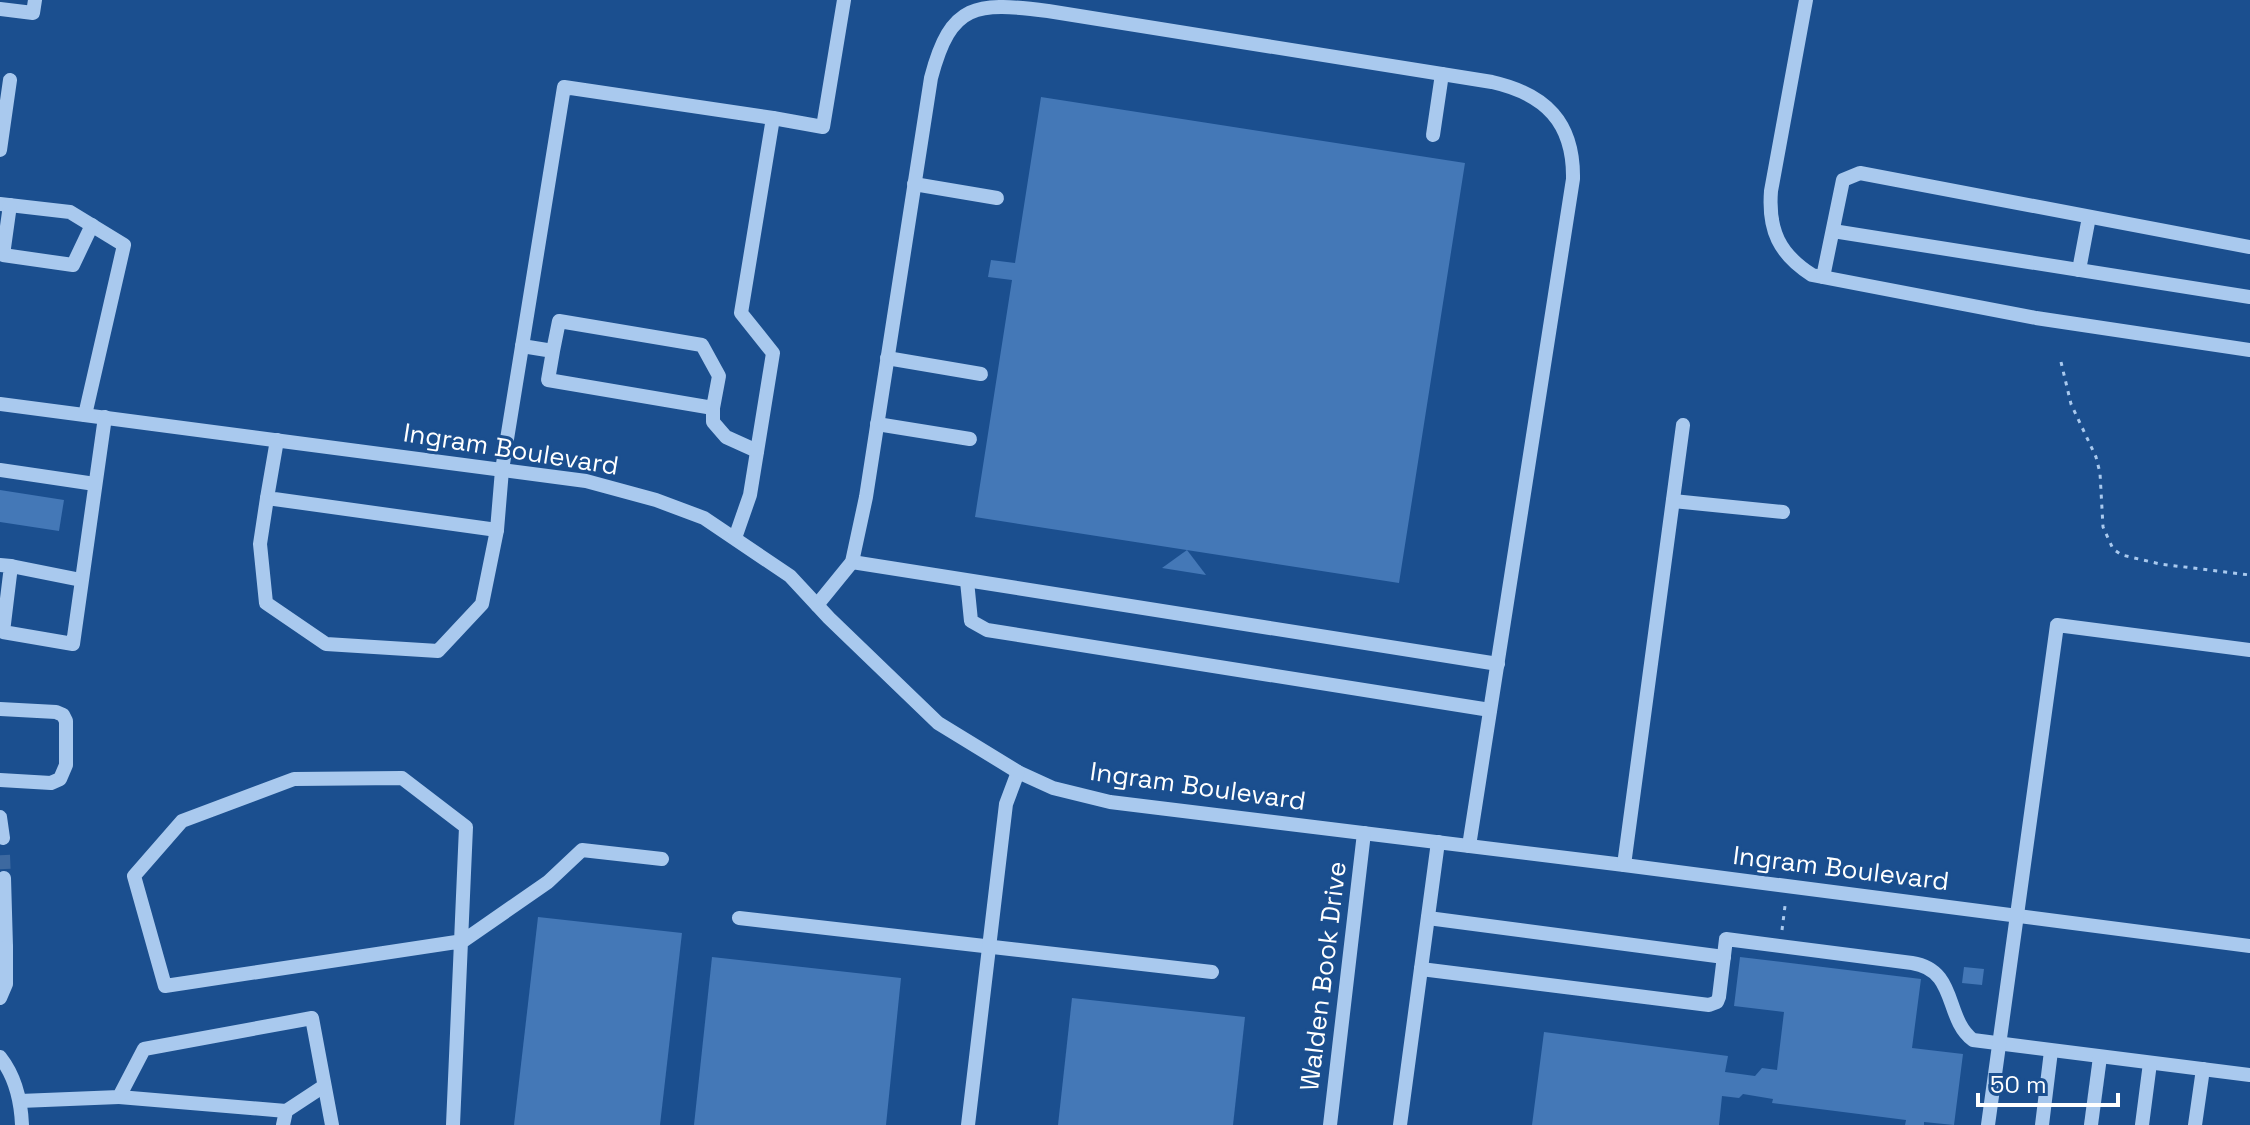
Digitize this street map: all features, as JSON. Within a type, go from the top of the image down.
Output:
[{"type":"street","points":[[0,9],[33,13],[35,0]]},
{"type":"street","points":[[277,440],[260,544],[266,603],[326,644],[438,651],[482,604],[497,530],[502,470],[564,87],[823,127],[844,0]]},
{"type":"street","points":[[1806,0],[1769,216],[1777,241],[1795,264],[1812,275],[2036,318],[2250,350]]},
{"type":"street","points":[[817,605],[852,562],[877,424],[931,78],[941,45],[960,17],[985,7],[1048,11],[1506,85],[1546,105],[1568,138],[1574,163],[1469,846]]},
{"type":"street","points":[[1433,135],[1442,74]]},
{"type":"street","points":[[0,150],[10,80]]},
{"type":"street","points":[[735,538],[750,495],[773,353],[741,313],[773,118]]},
{"type":"street","points":[[1823,277],[1843,180],[1860,173],[2250,247]]},
{"type":"street","points":[[914,184],[997,198]]},
{"type":"street","points":[[85,415],[124,245],[92,225],[70,212],[5,205],[3,255],[73,265],[92,225]]},
{"type":"street","points":[[2079,270],[2089,217]]},
{"type":"street","points":[[1833,231],[2250,297]]},
{"type":"street","points":[[713,408],[548,380],[559,321],[702,345],[719,376],[713,422],[726,437],[757,451]]},
{"type":"street","points":[[522,346],[553,351]]},
{"type":"street","points":[[887,358],[981,374]]},
{"type":"street","name":"Ingram Boulevard","points":[[0,404],[586,481],[656,500],[704,518],[790,576],[938,723],[1018,772],[1053,788],[1110,802],[2250,946]]},
{"type":"street","points":[[81,580],[5,566],[3,632],[73,644],[105,417]]},
{"type":"street","points":[[877,424],[970,439]]},
{"type":"street","points":[[1624,865],[1683,425]]},
{"type":"street","points":[[0,470],[95,484]]},
{"type":"street","points":[[267,498],[497,530]]},
{"type":"street","points":[[1673,501],[1783,512]]},
{"type":"street","points":[[852,562],[1498,664]]},
{"type":"street","points":[[967,581],[971,621],[987,630],[1490,710]]},
{"type":"street","points":[[1988,1125],[2057,625],[2250,650]]},
{"type":"street","points":[[0,709],[63,715],[66,721],[66,765],[60,779],[51,783],[0,780]]},
{"type":"street","points":[[968,1125],[1006,804],[1018,772]]},
{"type":"street","points":[[453,1125],[463,941],[466,827],[402,778],[294,779],[182,821],[134,876],[165,986],[463,941],[548,882],[582,850],[662,859]]},
{"type":"street","points":[[0,817],[3,855]]},
{"type":"street","name":"Walden Book Drive","points":[[1330,1125],[1364,833]]},
{"type":"street","points":[[1400,1125],[1438,842]]},
{"type":"street","points":[[0,998],[6,984],[3,886]]},
{"type":"street","points":[[739,918],[1212,972]]},
{"type":"street","points":[[1428,918],[1724,957]]},
{"type":"street","points":[[1421,969],[1709,1005],[1717,1002],[1719,997],[1726,939],[1920,964],[1934,971],[1941,979],[1969,1038],[2250,1075]]},
{"type":"street","points":[[119,1097],[144,1049],[312,1018],[332,1125]]},
{"type":"street","points":[[2042,1125],[2051,1051]]},
{"type":"street","points":[[0,1057],[20,1101],[22,1125]]},
{"type":"street","points":[[2091,1125],[2100,1057]]},
{"type":"street","points":[[2142,1125],[2150,1063]]},
{"type":"street","points":[[2195,1125],[2203,1069]]},
{"type":"street","points":[[20,1101],[119,1097],[284,1118],[324,1086]]},
{"type":"path","points":[[2061,362],[2071,404],[2096,457],[2103,527],[2113,549],[2122,555],[2160,564],[2250,575]]},
{"type":"path","points":[[1782,934],[1785,906]]},
{"type":"building","points":[[1041,97],[1465,163],[1399,583],[975,517],[1012,280],[988,277],[991,260],[1015,263]]},
{"type":"building","points":[[0,490],[64,500],[59,531],[0,522]]},
{"type":"building","points":[[1187,550],[1206,575],[1162,568]]},
{"type":"building","points":[[538,917],[682,933],[660,1125],[514,1125]]},
{"type":"building","points":[[712,957],[901,978],[886,1125],[694,1125]]},
{"type":"building","points":[[1740,957],[1921,979],[1912,1048],[1963,1054],[1954,1125],[1924,1122],[1924,1125],[1905,1125],[1906,1120],[1772,1103],[1773,1099],[1743,1094],[1739,1098],[1722,1096],[1719,1125],[1532,1125],[1544,1032],[1728,1056],[1725,1072],[1755,1076],[1762,1068],[1777,1070],[1784,1012],[1734,1006]]},
{"type":"building","points":[[1964,967],[1984,969],[1982,985],[1962,983]]},
{"type":"building","points":[[1072,998],[1245,1017],[1233,1125],[1058,1125]]},
{"type":"tunnel","points":[[3,855],[4,878]]}]
